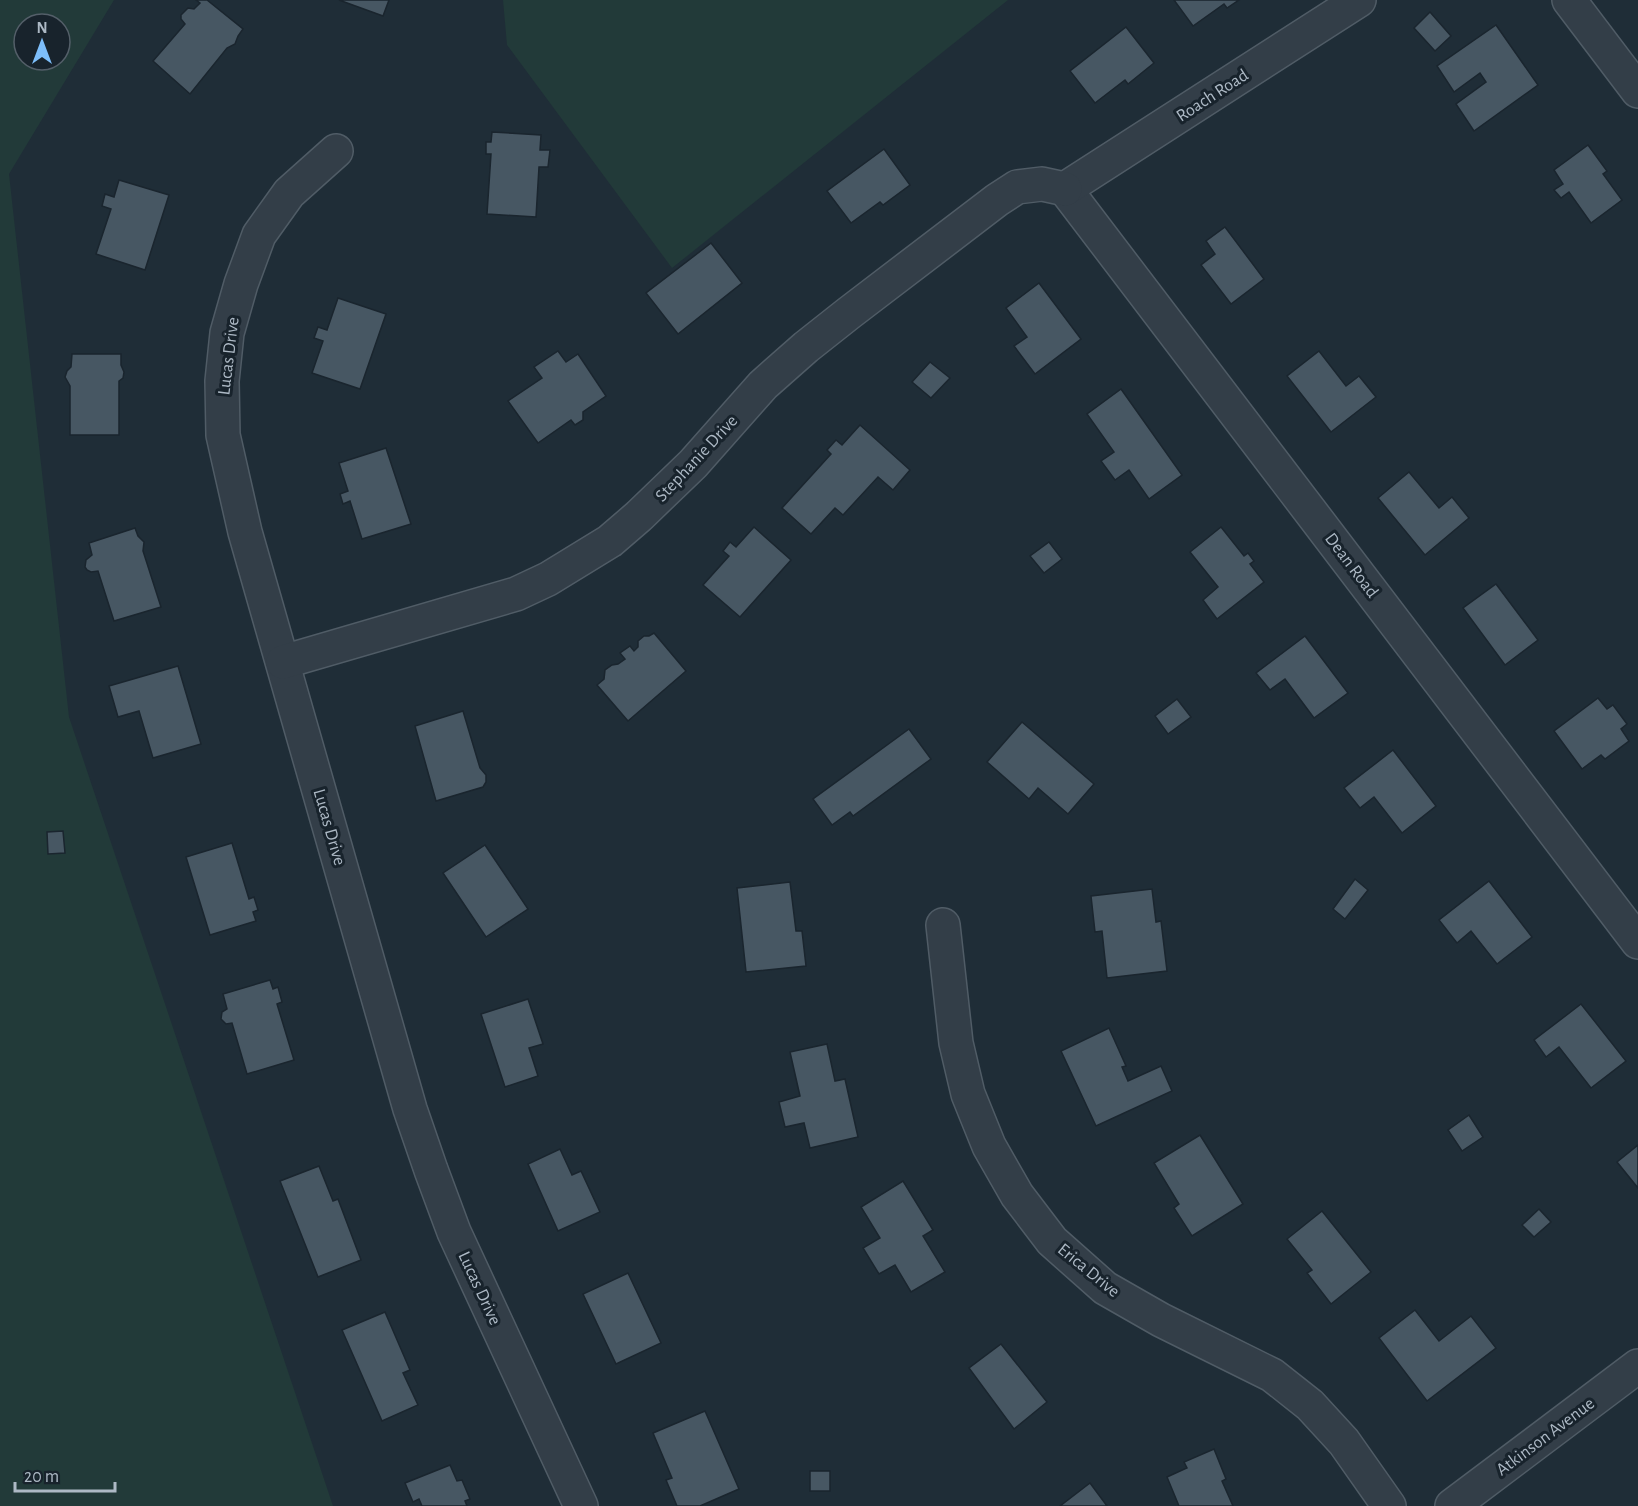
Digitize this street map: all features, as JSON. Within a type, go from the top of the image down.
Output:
[{"type":"street","name":"Roach Road","points":[[1065,189],[1359,0]]},
{"type":"street","points":[[1569,0],[1638,92]]},
{"type":"street","name":"Lucas Drive","points":[[336,151],[289,193],[259,235],[241,284],[227,333],[222,381],[223,435],[234,488],[283,662],[410,1109],[430,1170],[454,1232],[581,1506]]},
{"type":"street","name":"Stephanie Drive","points":[[283,662],[516,594],[578,562],[610,541],[667,490],[763,385],[806,347],[886,285],[1017,187],[1042,184],[1065,189]]},
{"type":"street","name":"Dean Road","points":[[1065,189],[1638,942]]},
{"type":"street","name":"Erica Drive","points":[[943,925],[956,1043],[968,1094],[989,1146],[1017,1195],[1052,1241],[1105,1288],[1161,1320],[1272,1375],[1310,1405],[1344,1442],[1389,1506]]},
{"type":"street","name":"Atkinson Avenue","points":[[1452,1506],[1638,1366]]},
{"type":"green space","points":[[0,0],[114,0],[72,70],[72,12],[12,12],[12,72],[71,72],[9,174],[69,717],[333,1506],[0,1506]]},
{"type":"green space","points":[[503,0],[1008,0],[672,268],[507,45]]},
{"type":"building","points":[[196,0],[207,0],[243,29],[235,44],[227,48],[190,94],[153,61],[185,24],[181,15],[188,8],[194,9],[200,3]]},
{"type":"building","points":[[339,0],[389,0],[383,16]]},
{"type":"building","points":[[1174,0],[1239,0],[1227,8],[1224,4],[1193,26]]},
{"type":"building","points":[[1430,12],[1451,36],[1435,51],[1414,28]]},
{"type":"building","points":[[1496,25],[1538,85],[1474,131],[1456,104],[1486,82],[1480,73],[1454,92],[1437,66]]},
{"type":"building","points":[[1126,27],[1154,63],[1128,84],[1125,80],[1095,103],[1070,71]]},
{"type":"building","points":[[492,132],[541,135],[540,150],[550,150],[548,167],[539,167],[536,217],[487,214],[491,154],[486,154],[486,142],[491,142]]},
{"type":"building","points":[[1588,145],[1607,171],[1603,174],[1622,200],[1591,223],[1569,192],[1561,198],[1554,190],[1563,184],[1554,170]]},
{"type":"building","points":[[884,149],[910,185],[883,205],[880,202],[851,223],[827,191]]},
{"type":"building","points":[[119,180],[169,195],[145,270],[96,254],[111,209],[102,206],[105,194],[114,197]]},
{"type":"building","points":[[1225,227],[1264,279],[1231,304],[1201,265],[1215,254],[1206,241]]},
{"type":"building","points":[[711,243],[742,283],[678,334],[646,293]]},
{"type":"building","points":[[1039,283],[1081,339],[1035,374],[1014,346],[1027,337],[1006,308]]},
{"type":"building","points":[[338,298],[386,314],[360,389],[312,373],[323,341],[314,338],[318,327],[327,330]]},
{"type":"building","points":[[558,351],[566,362],[578,354],[606,396],[583,412],[583,420],[575,425],[571,420],[538,443],[508,401],[542,378],[534,367]]},
{"type":"building","points":[[1319,351],[1346,386],[1359,376],[1376,397],[1331,432],[1287,376]]},
{"type":"building","points":[[72,354],[121,354],[121,365],[124,372],[123,378],[119,381],[119,435],[70,435],[70,386],[65,377],[71,367]]},
{"type":"building","points":[[930,362],[950,378],[931,398],[912,382]]},
{"type":"building","points":[[1121,389],[1182,475],[1149,499],[1129,470],[1115,480],[1101,461],[1114,452],[1087,414]]},
{"type":"building","points":[[860,425],[910,470],[893,490],[878,477],[843,515],[835,508],[811,534],[782,508],[831,454],[827,450],[836,440],[842,445]]},
{"type":"building","points":[[386,448],[411,524],[362,539],[350,501],[343,504],[340,494],[348,491],[339,463]]},
{"type":"building","points":[[1409,472],[1439,508],[1452,497],[1469,518],[1425,555],[1378,498]]},
{"type":"building","points":[[754,527],[791,560],[740,617],[703,585],[729,556],[723,551],[730,542],[736,547]]},
{"type":"building","points":[[1221,527],[1244,556],[1248,553],[1254,561],[1250,564],[1264,582],[1217,619],[1203,600],[1218,587],[1190,552]]},
{"type":"building","points":[[135,528],[138,536],[144,542],[143,551],[161,607],[114,621],[98,571],[91,572],[85,567],[86,560],[92,555],[89,543]]},
{"type":"building","points":[[1049,542],[1062,559],[1044,573],[1030,556]]},
{"type":"building","points":[[1496,584],[1538,640],[1505,665],[1463,608]]},
{"type":"building","points":[[654,633],[686,671],[628,721],[597,685],[604,679],[605,670],[625,659],[620,653],[630,646],[634,651],[638,647],[638,641]]},
{"type":"building","points":[[1305,636],[1348,693],[1314,718],[1285,679],[1270,690],[1256,673]]},
{"type":"building","points":[[178,666],[201,744],[153,758],[139,711],[118,717],[109,686]]},
{"type":"building","points":[[1598,698],[1607,709],[1613,705],[1627,724],[1621,729],[1629,741],[1605,759],[1601,755],[1582,769],[1554,731]]},
{"type":"building","points":[[1177,699],[1191,717],[1168,734],[1155,716]]},
{"type":"building","points":[[463,711],[480,768],[486,775],[486,782],[483,787],[436,801],[415,726]]},
{"type":"building","points":[[1022,722],[1094,784],[1068,814],[1038,788],[1029,799],[987,762]]},
{"type":"building","points":[[909,729],[931,759],[853,816],[850,812],[832,825],[813,799]]},
{"type":"building","points":[[1393,750],[1436,806],[1402,833],[1374,797],[1360,808],[1344,788]]},
{"type":"building","points":[[63,831],[65,853],[48,854],[47,832]]},
{"type":"building","points":[[232,843],[249,899],[254,897],[258,910],[253,912],[256,921],[210,935],[186,857]]},
{"type":"building","points":[[485,845],[528,909],[486,937],[443,873]]},
{"type":"building","points":[[1355,879],[1368,890],[1345,919],[1333,909]]},
{"type":"building","points":[[1489,881],[1532,937],[1497,964],[1471,931],[1457,943],[1439,920]]},
{"type":"building","points":[[790,882],[796,931],[802,931],[806,966],[746,972],[737,888]]},
{"type":"building","points":[[1152,889],[1156,922],[1161,921],[1167,971],[1107,978],[1102,931],[1095,932],[1091,896]]},
{"type":"building","points":[[270,980],[273,989],[278,987],[282,1002],[277,1004],[294,1060],[247,1074],[232,1023],[226,1024],[221,1019],[222,1012],[227,1009],[223,994]]},
{"type":"building","points":[[528,999],[543,1044],[529,1048],[538,1076],[505,1087],[481,1014]]},
{"type":"building","points":[[1581,1004],[1626,1061],[1591,1088],[1559,1047],[1546,1057],[1534,1040]]},
{"type":"building","points":[[1109,1028],[1126,1066],[1122,1067],[1128,1081],[1161,1066],[1172,1091],[1096,1126],[1061,1051]]},
{"type":"building","points":[[827,1044],[835,1081],[845,1079],[858,1137],[810,1148],[804,1123],[785,1127],[779,1102],[800,1096],[790,1052]]},
{"type":"building","points":[[1469,1115],[1483,1137],[1462,1151],[1448,1130]]},
{"type":"building","points":[[1200,1135],[1243,1204],[1192,1236],[1174,1208],[1179,1204],[1154,1163]]},
{"type":"building","points":[[1638,1145],[1638,1188],[1617,1162]]},
{"type":"building","points":[[560,1149],[572,1175],[581,1171],[600,1212],[558,1231],[528,1164]]},
{"type":"building","points":[[319,1166],[333,1201],[338,1199],[361,1260],[318,1277],[280,1181]]},
{"type":"building","points":[[903,1181],[933,1230],[923,1236],[945,1272],[911,1292],[895,1265],[879,1274],[863,1248],[880,1238],[861,1207]]},
{"type":"building","points":[[1539,1209],[1551,1222],[1534,1237],[1522,1225]]},
{"type":"building","points":[[1322,1211],[1371,1272],[1331,1304],[1307,1273],[1312,1270],[1287,1239]]},
{"type":"building","points":[[628,1273],[661,1343],[616,1364],[583,1294]]},
{"type":"building","points":[[1415,1310],[1439,1341],[1471,1316],[1496,1348],[1427,1401],[1379,1338]]},
{"type":"building","points":[[385,1312],[410,1370],[403,1373],[418,1405],[382,1421],[342,1330]]},
{"type":"building","points":[[1001,1344],[1047,1402],[1014,1429],[969,1368]]},
{"type":"building","points":[[705,1411],[739,1489],[700,1506],[677,1506],[666,1480],[672,1478],[653,1433]]},
{"type":"building","points":[[1214,1449],[1226,1479],[1222,1481],[1233,1506],[1179,1506],[1167,1477],[1187,1468],[1184,1462]]},
{"type":"building","points":[[450,1465],[457,1481],[462,1480],[470,1499],[465,1501],[467,1506],[422,1506],[419,1499],[413,1502],[405,1483]]},
{"type":"building","points":[[810,1471],[830,1471],[830,1491],[810,1491]]},
{"type":"building","points":[[1090,1483],[1107,1506],[1060,1506]]}]
